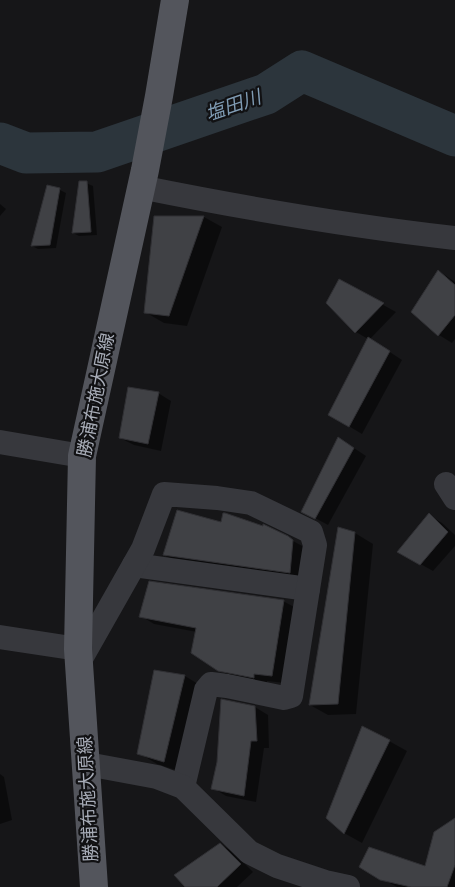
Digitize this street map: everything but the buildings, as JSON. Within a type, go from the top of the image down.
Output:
[{"type":"main road","name":"勝浦布施大原線","points":[[94,887],[79,656],[82,456],[159,96],[175,0]]},
{"type":"street","points":[[142,178],[253,209],[455,238]]},
{"type":"street","points":[[0,442],[82,456]]},
{"type":"street","points":[[0,637],[79,656],[142,549],[164,494],[251,503],[311,532],[315,545],[291,696],[284,698],[211,684],[206,690],[183,787]]},
{"type":"street","points":[[134,564],[308,589]]},
{"type":"street","points":[[87,764],[158,777],[183,787],[250,852],[277,866],[325,882],[348,887]]},
{"type":"waterway","name":"塩田川","points":[[0,143],[26,153],[97,152],[266,94],[302,71],[455,136]]}]
